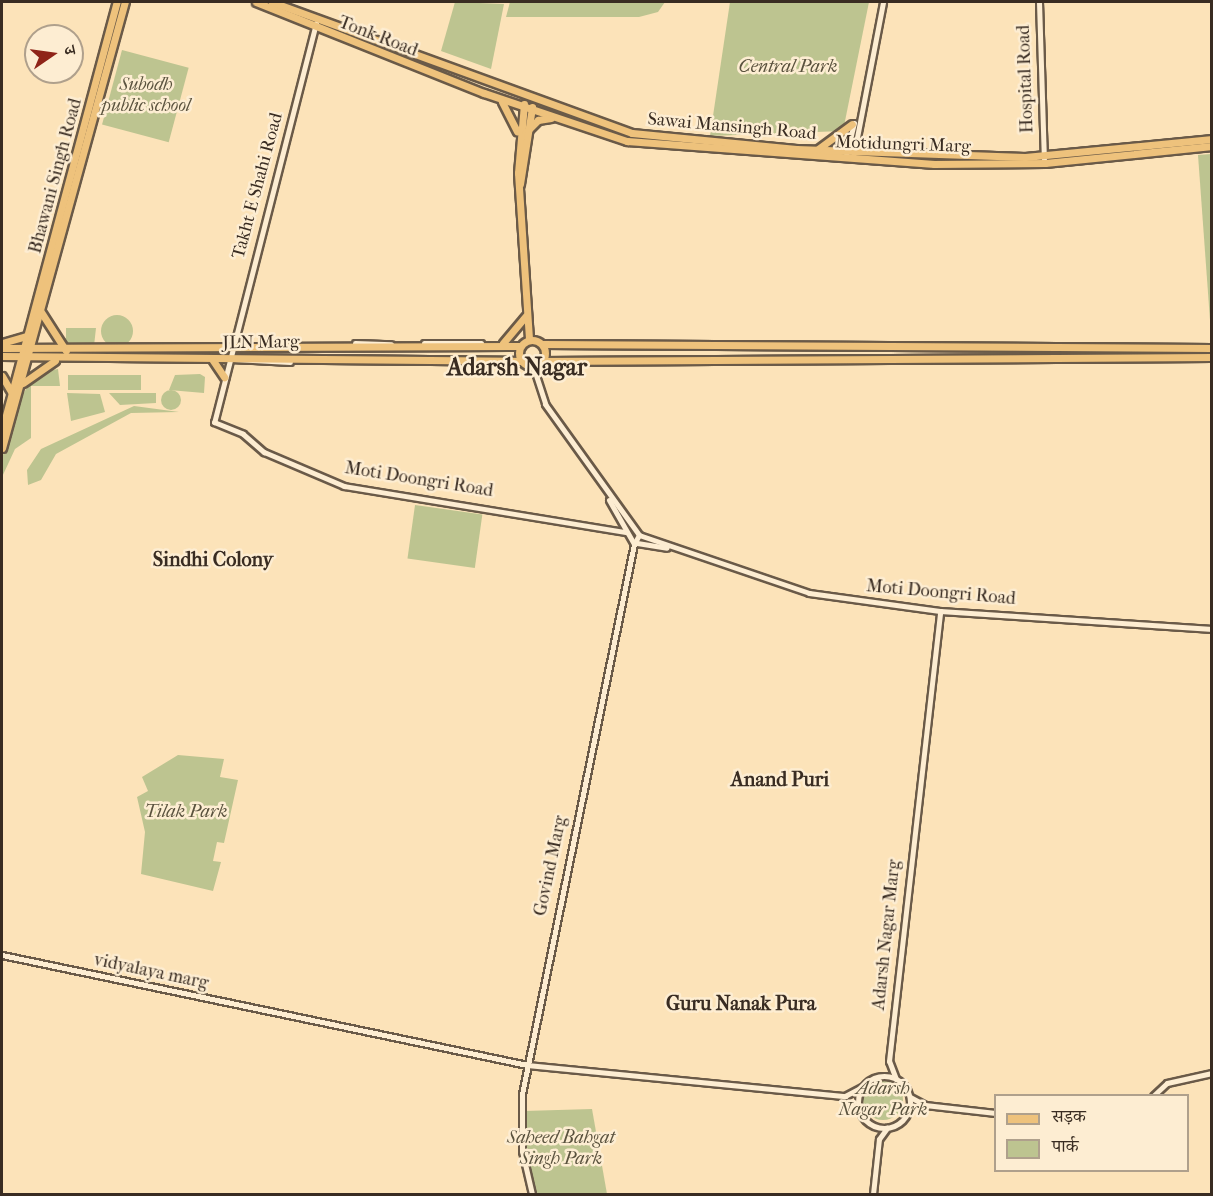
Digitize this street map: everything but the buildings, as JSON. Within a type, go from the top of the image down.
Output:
[{"type":"main road","name":"Bhawani Singh Road","points":[[2,430],[117,2]]},
{"type":"main road","name":"Bhawani Singh Road","points":[[2,448],[30,358],[125,2]]},
{"type":"main road","name":"Tonk Road","points":[[256,2],[492,96]]},
{"type":"main road","name":"Sawai Mansingh Road","points":[[272,2],[316,24],[534,102],[632,134],[850,155]]},
{"type":"main road","points":[[492,96],[508,107],[521,136]]},
{"type":"main road","name":"Motidungri Marg","points":[[492,96],[627,141],[850,155],[1044,159],[1212,146]]},
{"type":"main road","points":[[526,99],[527,108],[521,136],[520,184],[529,340]]},
{"type":"main road","points":[[527,108],[534,102]]},
{"type":"main road","points":[[521,136],[538,120],[557,118]]},
{"type":"main road","points":[[816,150],[855,122]]},
{"type":"main road","points":[[1044,159],[1212,139]]},
{"type":"main road","points":[[41,312],[66,351]]},
{"type":"main road","points":[[506,346],[526,315]]},
{"type":"main road","points":[[2,343],[22,342],[28,334]]},
{"type":"main road","points":[[529,340],[542,344],[1212,348]]},
{"type":"main road","points":[[529,340],[520,346],[521,361],[533,366],[543,361],[721,357],[1212,357]]},
{"type":"main road","points":[[542,344],[543,361]]},
{"type":"main road","name":"JLN Marg","points":[[2,348],[66,351],[520,346]]},
{"type":"main road","points":[[721,346],[721,357]]},
{"type":"main road","name":"JLN Marg","points":[[2,356],[58,360],[509,358],[521,361]]},
{"type":"main road","points":[[212,359],[224,377]]},
{"type":"main road","points":[[21,386],[42,366],[58,360]]},
{"type":"main road","points":[[2,376],[12,393]]},
{"type":"street","points":[[850,155],[855,122],[883,2]]},
{"type":"street","name":"Hospital Road","points":[[1039,2],[1044,159]]},
{"type":"street","name":"Takht E Shahi Road","points":[[231,359],[231,350],[316,24]]},
{"type":"street","name":"Moti Doongri Road","points":[[231,359],[224,377],[214,422],[243,434],[264,452],[344,486],[627,534]]},
{"type":"street","points":[[533,366],[545,404],[606,494],[637,534]]},
{"type":"street","points":[[606,494],[627,534],[635,544]]},
{"type":"street","points":[[627,534],[637,534]]},
{"type":"street","name":"Moti Doongri Road","points":[[637,534],[809,594],[940,610],[1212,629]]},
{"type":"street","name":"Govind Marg","points":[[532,1194],[519,1119],[526,1065],[637,534]]},
{"type":"street","name":"Moti Doongri Road","points":[[635,544],[675,549]]},
{"type":"street","name":"Adarsh Nagar Marg","points":[[889,1061],[914,813],[940,610]]},
{"type":"street","name":"vidyalaya marg","points":[[2,955],[526,1065],[845,1096]]},
{"type":"street","points":[[879,1139],[872,1124],[845,1096],[875,1078],[889,1061],[896,1079],[909,1096],[925,1106]]},
{"type":"street","points":[[1155,1094],[1182,1077],[1212,1073]]},
{"type":"street","points":[[875,1078],[896,1079]]},
{"type":"street","points":[[860,1109],[864,1086]]},
{"type":"street","points":[[907,1112],[909,1096]]},
{"type":"street","points":[[873,1194],[879,1139],[888,1127],[907,1112],[925,1106],[994,1113]]},
{"type":"street","points":[[872,1124],[888,1127]]},
{"type":"green space","points":[[455,2],[504,4],[491,69],[441,51]]},
{"type":"green space","points":[[510,2],[665,2],[658,12],[639,17],[506,17]]},
{"type":"green space","name":"Central Park","points":[[730,2],[869,2],[843,131],[710,136]]},
{"type":"green space","name":"Subodh public school","points":[[122,50],[189,68],[169,142],[102,124]]},
{"type":"green space","points":[[1212,154],[1211,334],[1198,155]]},
{"type":"green space","points":[[117,315],[129,319],[133,331],[129,343],[117,347],[105,343],[101,331],[105,319]]},
{"type":"green space","points":[[66,328],[96,328],[94,346],[68,345],[59,339],[66,338]]},
{"type":"green space","points":[[58,369],[60,386],[31,386],[31,438],[15,449],[2,477],[2,458],[24,392],[38,373]]},
{"type":"green space","points":[[200,374],[205,377],[204,393],[169,390],[175,375]]},
{"type":"green space","points":[[68,375],[141,375],[141,390],[68,390]]},
{"type":"green space","points":[[171,390],[178,393],[181,400],[178,407],[171,410],[164,407],[161,400],[164,393]]},
{"type":"green space","points":[[67,393],[100,394],[105,412],[71,421]]},
{"type":"green space","points":[[109,393],[156,393],[156,403],[120,405]]},
{"type":"green space","points":[[134,406],[179,412],[131,413],[56,454],[41,480],[28,485],[27,470],[41,449]]},
{"type":"green space","points":[[415,505],[482,514],[475,568],[407,558]]},
{"type":"green space","name":"Tilak Park","points":[[178,755],[224,759],[220,777],[238,780],[224,843],[217,842],[213,861],[221,862],[213,891],[141,874],[145,832],[137,797],[148,791],[142,777]]},
{"type":"green space","name":"Adarsh Nagar Park","points":[[883,1080],[897,1086],[903,1100],[897,1114],[883,1120],[869,1114],[863,1100],[869,1086]]},
{"type":"green space","name":"Saheed Bahgat Singh Park","points":[[592,1109],[607,1194],[536,1194],[521,1125],[524,1111]]},
{"type":"district","name":"Adarsh Nagar","points":[[517,368]]},
{"type":"district","name":"Sindhi Colony","points":[[213,559]]},
{"type":"district","name":"Anand Puri","points":[[780,779]]},
{"type":"district","name":"Guru Nanak Pura","points":[[741,1003]]}]
